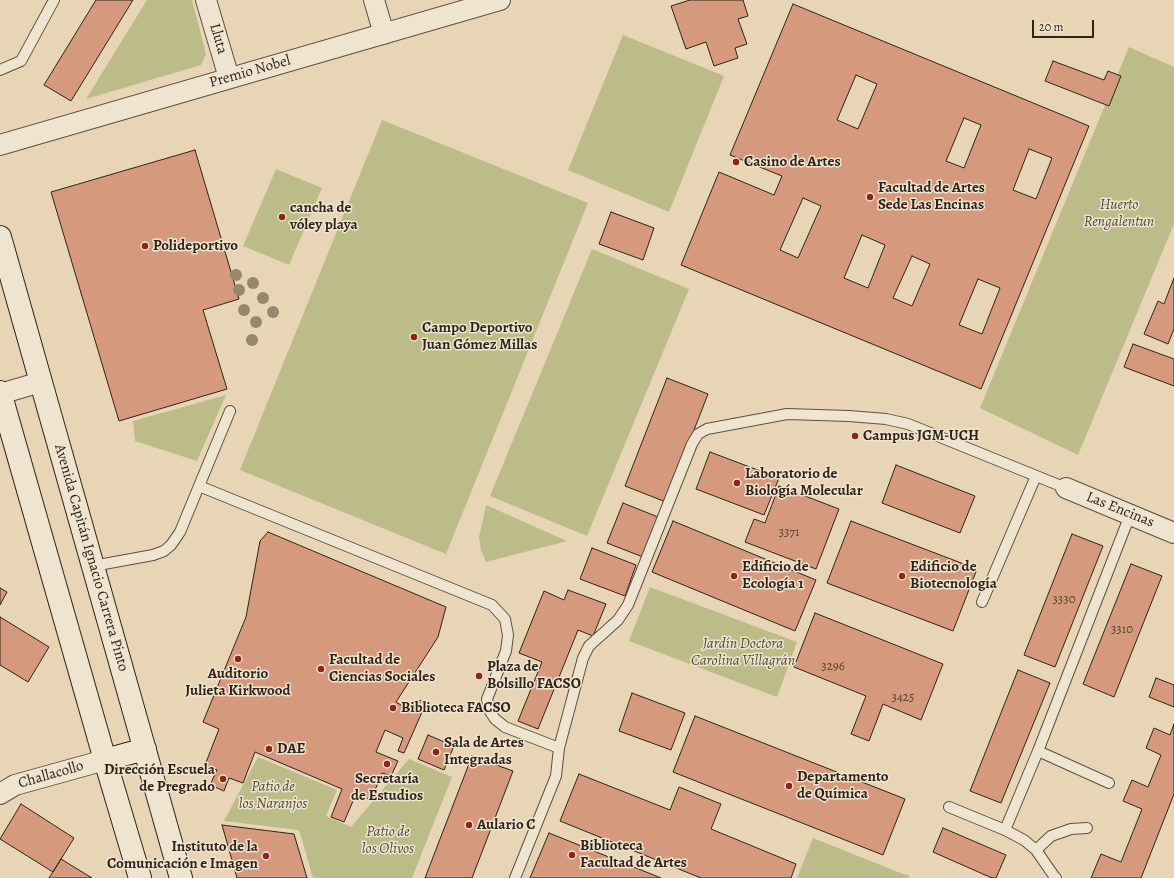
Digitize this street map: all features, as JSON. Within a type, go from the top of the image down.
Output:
[{"type":"street","name":"Lluta","points":[[206,0],[229,78]]},
{"type":"street","points":[[374,0],[384,34]]},
{"type":"street","name":"Premio Nobel","points":[[0,145],[500,0]]},
{"type":"street","name":"Avenida Capitán Ignacio Carrera Pinto","points":[[0,238],[181,878]]},
{"type":"street","points":[[41,382],[1,400],[140,878]]},
{"type":"street","name":"Las Encinas","points":[[1066,488],[1174,533]]},
{"type":"street","points":[[105,760],[145,749]]},
{"type":"street","name":"Challacollo","points":[[0,794],[15,785],[105,760]]},
{"type":"lane","points":[[0,70],[21,61],[54,0]]},
{"type":"lane","points":[[93,566],[153,555],[164,551],[171,545],[180,532],[230,411]]},
{"type":"lane","points":[[515,878],[556,776],[559,748],[583,658],[589,646],[618,620],[628,606],[692,444],[698,434],[707,429],[787,414],[886,419],[908,424],[1066,488]]},
{"type":"lane","points":[[982,602],[1036,476]]},
{"type":"lane","points":[[199,486],[492,605],[505,619],[508,635],[506,651],[487,699],[489,710],[495,719],[504,727],[559,748]]},
{"type":"lane","points":[[1005,830],[1038,751],[1130,515]]},
{"type":"lane","points":[[1038,751],[1109,783]]},
{"type":"lane","points":[[948,806],[1005,830],[1024,840],[1036,850],[1056,878]]},
{"type":"lane","points":[[1036,850],[1051,836],[1071,829],[1087,828]]},
{"type":"green space","points":[[147,0],[192,0],[206,54],[201,65],[86,99]]},
{"type":"green space","points":[[623,35],[724,76],[669,212],[568,170]]},
{"type":"green space","name":"Huerto Rengalentun","points":[[1129,47],[1174,67],[1174,224],[1078,455],[980,408]]},
{"type":"green space","name":"Campo Deportivo Juan Gómez Millas","points":[[382,120],[588,203],[446,554],[240,470]]},
{"type":"green space","name":"cancha de vóley playa","points":[[276,169],[322,188],[289,265],[243,246]]},
{"type":"green space","points":[[592,249],[689,289],[587,536],[490,496]]},
{"type":"green space","points":[[226,395],[197,461],[135,441],[133,421]]},
{"type":"green space","points":[[486,505],[567,541],[486,562],[481,550],[479,537]]},
{"type":"green space","name":"Jardín Doctora Carolina Villagrán","points":[[650,587],[797,642],[777,697],[629,641]]},
{"type":"green space","name":"Patio de los Olivos","points":[[258,757],[337,790],[326,816],[351,827],[409,759],[452,777],[412,878],[313,878],[299,830],[224,821]]},
{"type":"green space","points":[[813,838],[903,874],[909,875],[908,878],[797,878]]},
{"type":"building","points":[[96,0],[133,0],[71,101],[44,85]]},
{"type":"building","points":[[690,0],[743,0],[748,16],[738,19],[747,44],[735,48],[738,58],[714,66],[706,42],[686,49],[671,6]]},
{"type":"building","name":"Facultad de Artes Sede Las Encinas","points":[[793,4],[1089,126],[981,389],[681,265],[719,172],[774,195],[782,176],[730,155]],"holes":[[[856,75],[877,84],[858,129],[837,120]],[[964,118],[981,125],[964,168],[946,161]],[[1029,149],[1052,158],[1036,199],[1013,190]],[[803,198],[821,206],[798,258],[780,250]],[[862,235],[885,245],[868,288],[844,278]],[[912,256],[930,264],[912,306],[893,298]],[[978,279],[1000,288],[982,334],[959,325]]]},
{"type":"building","points":[[1053,61],[1104,80],[1108,71],[1121,76],[1109,106],[1045,81]]},
{"type":"building","name":"Polideportivo","points":[[195,150],[239,299],[203,310],[227,389],[119,421],[51,192]]},
{"type":"building","points":[[611,212],[654,228],[643,260],[599,244]]},
{"type":"building","points":[[1174,278],[1174,329],[1168,344],[1144,334],[1158,301],[1164,304]]},
{"type":"building","points":[[1133,344],[1174,359],[1174,386],[1124,367]]},
{"type":"building","points":[[667,378],[708,394],[666,502],[625,486]]},
{"type":"building","name":"Laboratorio de Biología Molecular","points":[[710,452],[779,478],[764,515],[696,489]]},
{"type":"building","points":[[896,465],[975,496],[960,533],[882,503]]},
{"type":"building","points":[[779,486],[839,509],[816,569],[745,542],[754,519],[765,523]]},
{"type":"building","points":[[623,503],[658,517],[643,557],[607,543]]},
{"type":"building","name":"Edificio de Ecología 1","points":[[673,521],[816,580],[795,631],[652,572]]},
{"type":"building","name":"Edificio de Biotecnología","points":[[851,521],[977,569],[953,631],[827,583]]},
{"type":"building","name":"Facultad de Ciencias Sociales","points":[[268,532],[446,607],[438,637],[396,702],[411,711],[419,700],[426,703],[404,753],[398,751],[403,738],[385,730],[376,752],[398,761],[391,776],[382,773],[371,800],[356,794],[344,822],[331,817],[342,789],[255,752],[243,783],[229,778],[224,791],[210,785],[217,770],[205,765],[219,729],[203,722],[246,617],[260,541]]},
{"type":"building","points":[[1072,534],[1103,546],[1055,667],[1024,655]]},
{"type":"building","points":[[592,548],[636,565],[625,596],[580,579]]},
{"type":"building","points":[[1131,564],[1162,576],[1114,697],[1083,684]]},
{"type":"building","points":[[0,588],[7,592],[0,605]]},
{"type":"building","points":[[568,590],[606,604],[593,636],[578,630],[538,729],[518,721],[542,662],[519,653],[544,591],[564,600]]},
{"type":"building","points":[[815,613],[943,664],[921,720],[883,704],[869,741],[851,734],[866,696],[794,667]]},
{"type":"building","points":[[0,617],[49,647],[28,682],[0,665]]},
{"type":"building","points":[[1018,670],[1050,683],[1001,803],[970,791]]},
{"type":"building","points":[[1156,678],[1174,685],[1174,707],[1149,697]]},
{"type":"building","points":[[632,693],[685,713],[671,750],[619,731]]},
{"type":"building","name":"Departamento de Química","points":[[695,716],[905,799],[883,855],[673,772]]},
{"type":"building","points":[[1174,724],[1174,794],[1141,878],[1091,878],[1101,854],[1121,862],[1142,809],[1123,801],[1132,780],[1148,787],[1161,755],[1146,748],[1154,728],[1170,735]]},
{"type":"building","name":"Sala de Artes Integradas","points":[[428,735],[454,746],[444,770],[418,759]]},
{"type":"building","name":"Aulario C","points":[[472,756],[513,771],[472,878],[425,878]]},
{"type":"building","points":[[579,774],[670,810],[679,787],[721,804],[711,829],[796,864],[791,878],[701,878],[560,821]]},
{"type":"building","points":[[21,804],[74,838],[53,872],[0,839]]},
{"type":"building","name":"Instituto de la Comunicación e Imagen","points":[[222,825],[294,834],[307,878],[237,878]]},
{"type":"building","points":[[943,828],[1006,855],[996,878],[992,878],[933,852]]},
{"type":"building","name":"Biblioteca Facultad de Artes","points":[[549,833],[661,878],[530,878]]},
{"type":"building","points":[[61,859],[92,878],[49,878]]},
{"type":"place","name":"Casino de Artes","points":[[736,162]]},
{"type":"place","name":"Facultad de Artes Sede Las Encinas","points":[[870,197]]},
{"type":"place","name":"cancha de vóley playa","points":[[282,217]]},
{"type":"place","name":"Polideportivo","points":[[145,246]]},
{"type":"place","name":"Campo Deportivo Juan Gómez Millas","points":[[414,337]]},
{"type":"place","name":"Campus JGM-UCH","points":[[855,436]]},
{"type":"place","name":"Laboratorio de Biología Molecular","points":[[737,483]]},
{"type":"place","name":"Edificio de Ecología 1","points":[[734,576]]},
{"type":"place","name":"Edificio de Biotecnología","points":[[902,576]]},
{"type":"place","name":"Auditorio Julieta Kirkwood","points":[[238,659]]},
{"type":"place","name":"Facultad de Ciencias Sociales","points":[[321,669]]},
{"type":"place","name":"Plaza de Bolsillo FACSO","points":[[479,676]]},
{"type":"place","name":"Biblioteca FACSO","points":[[393,708]]},
{"type":"place","name":"DAE","points":[[269,749]]},
{"type":"place","name":"Sala de Artes Integradas","points":[[436,752]]},
{"type":"place","name":"Secretaría de Estudios","points":[[387,764]]},
{"type":"place","name":"Dirección Escuela de Pregrado","points":[[223,779]]},
{"type":"place","name":"Departamento de Química","points":[[789,786]]},
{"type":"place","name":"Aulario C","points":[[469,825]]},
{"type":"place","name":"Biblioteca Facultad de Artes","points":[[572,855]]},
{"type":"place","name":"Instituto de la Comunicación e Imagen","points":[[266,856]]},
{"type":"park label","name":"Patio de los Naranjos","points":[[273,796]]}]
